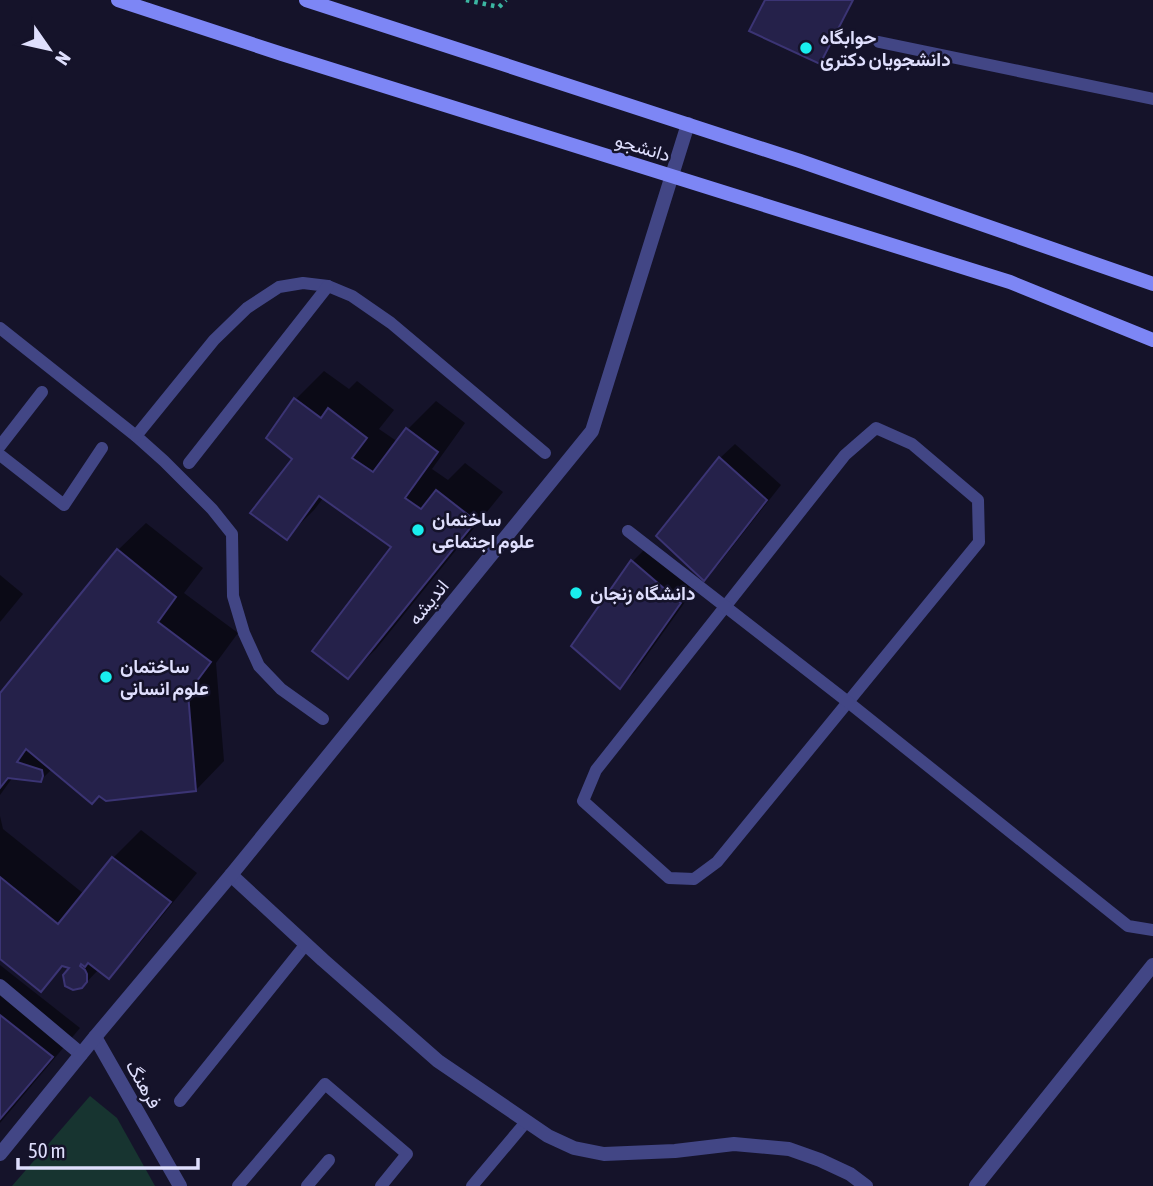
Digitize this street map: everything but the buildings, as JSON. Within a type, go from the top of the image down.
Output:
[{"type":"main road","name":"دانشجو","points":[[118,0],[1010,282],[1153,340]]},
{"type":"main road","name":"دانشجو","points":[[306,0],[800,161],[1153,284]]},
{"type":"street","name":"اندیشه","points":[[0,1154],[592,431],[688,124]]},
{"type":"street","points":[[231,875],[438,1061],[526,1122],[574,1149],[604,1154],[675,1151],[734,1144],[789,1149],[850,1174],[866,1186]]},
{"type":"street","points":[[976,1186],[1153,965]]},
{"type":"street","points":[[0,986],[81,1054]]},
{"type":"street","name":"فرهنگ","points":[[94,1037],[180,1186]]},
{"type":"lane","points":[[879,42],[1153,99]]},
{"type":"lane","points":[[136,436],[214,340],[247,308],[278,287],[303,284],[328,286],[352,296],[391,323],[545,453]]},
{"type":"lane","points":[[189,463],[328,286]]},
{"type":"lane","points":[[0,328],[136,436],[212,509],[232,534],[233,596],[244,633],[259,666],[281,689],[323,719]]},
{"type":"lane","points":[[0,446],[42,392]]},
{"type":"lane","points":[[876,428],[912,444],[978,499],[979,542],[717,862],[694,879],[668,878],[583,801],[596,770],[725,607],[845,455],[876,428]]},
{"type":"lane","points":[[0,455],[64,505],[102,448]]},
{"type":"lane","points":[[628,531],[848,702],[1128,926],[1153,930]]},
{"type":"lane","points":[[180,1101],[306,944]]},
{"type":"lane","points":[[239,1186],[325,1084],[407,1154],[381,1186]]},
{"type":"lane","points":[[472,1186],[526,1122]]},
{"type":"lane","points":[[307,1186],[329,1160]]},
{"type":"path","points":[[466,0],[499,7],[506,0]]},
{"type":"green space","points":[[90,1096],[117,1118],[155,1186],[12,1186]]},
{"type":"place","name":"حوابگاه دانشجویان دکتری","points":[[806,48]]},
{"type":"place","name":"ساختمان علوم اجتماعی","points":[[418,530]]},
{"type":"place","name":"دانشگاه زنجان","points":[[576,593]]},
{"type":"place","name":"ساختمان علوم انسانی","points":[[106,677]]}]
